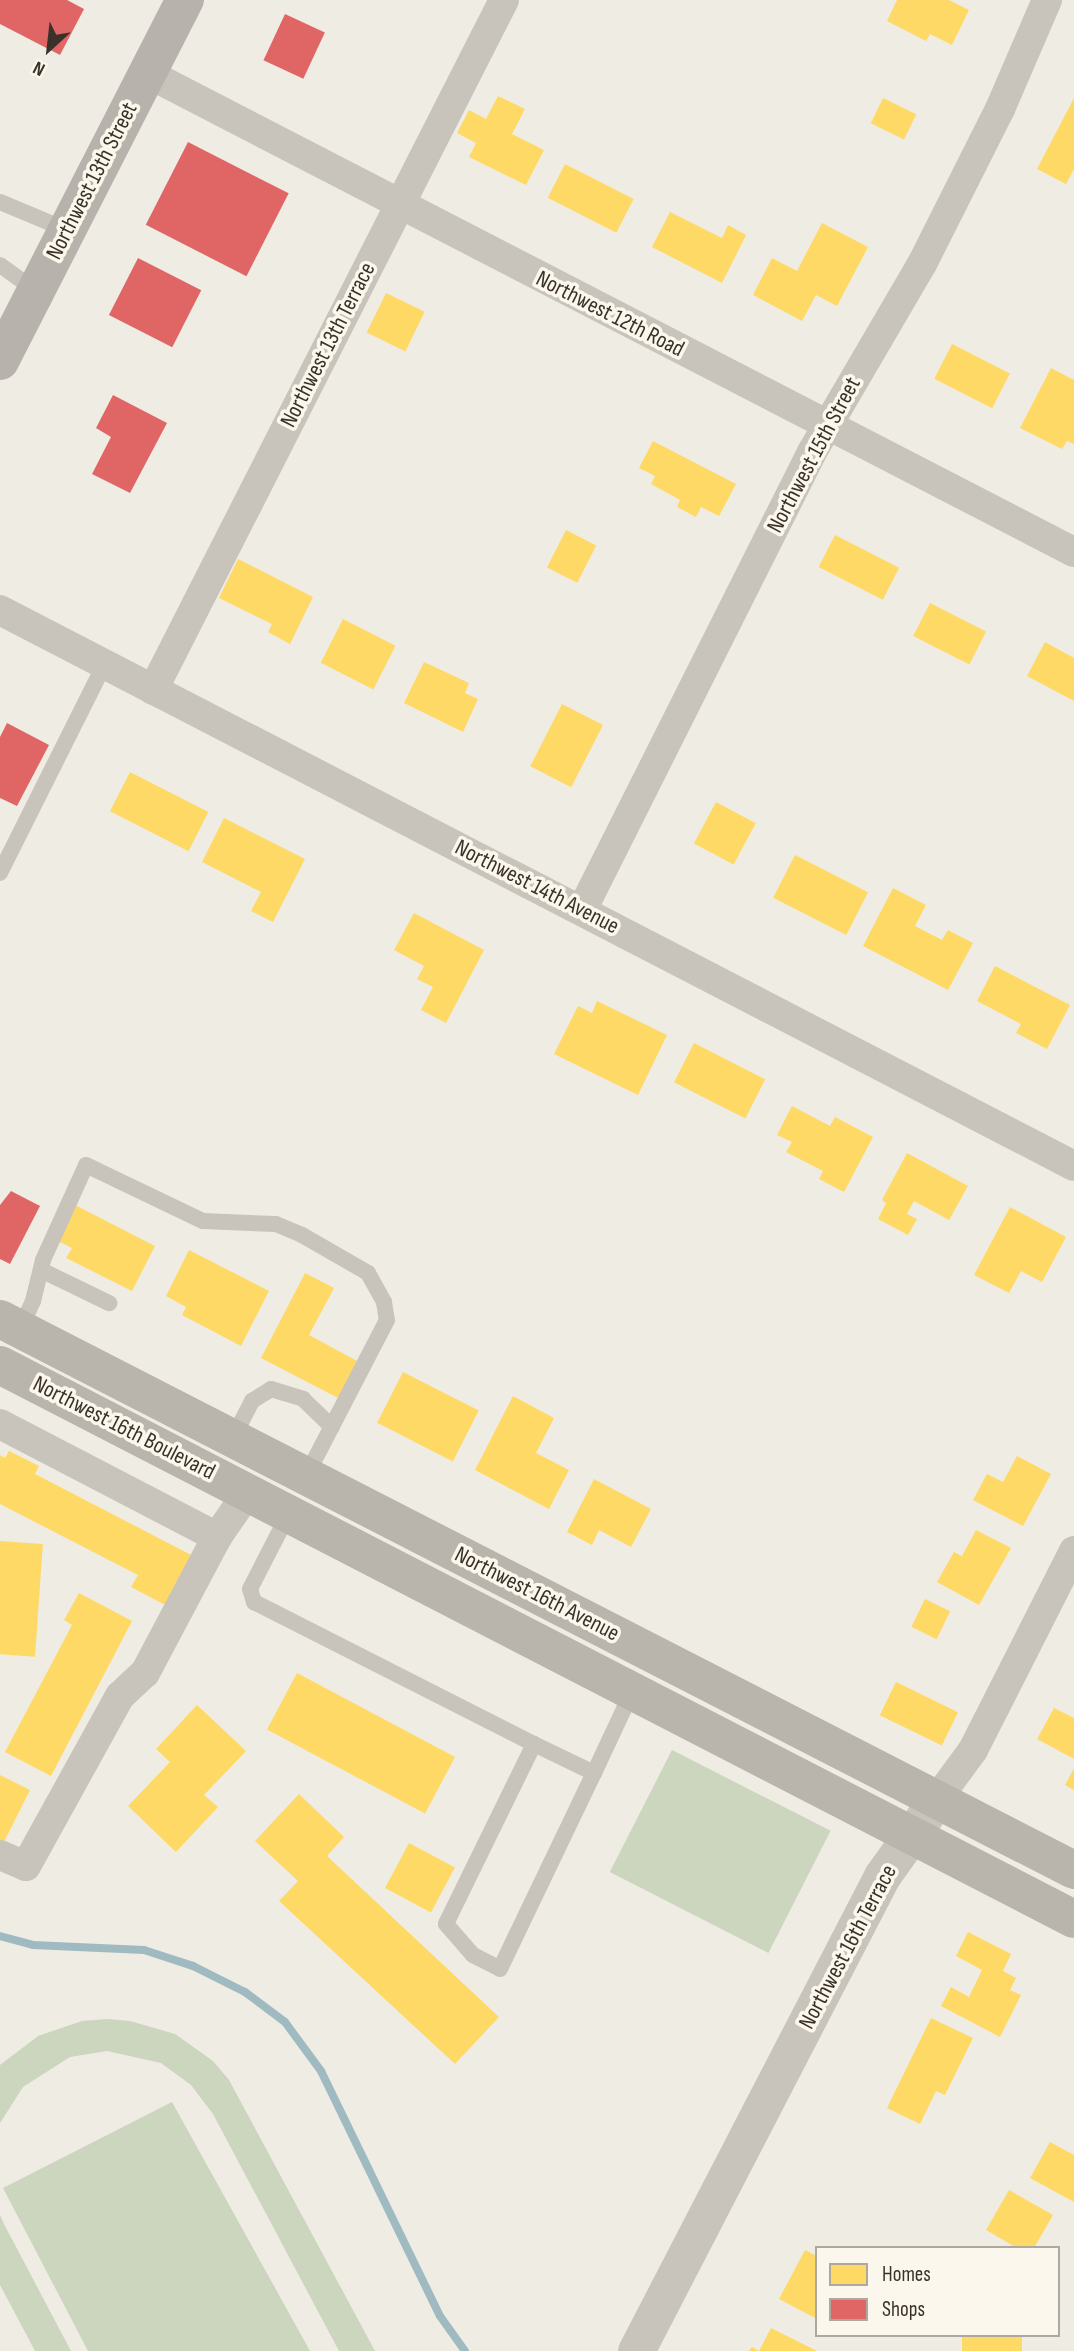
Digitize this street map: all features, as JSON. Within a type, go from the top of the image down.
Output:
[{"type":"main road","name":"Northwest 13th Street","points":[[0,361],[147,73],[175,3]]},
{"type":"main road","name":"Northwest 16th Avenue","points":[[10,1324],[1074,1870]]},
{"type":"main road","name":"Northwest 16th Boulevard","points":[[0,1365],[248,1492]]},
{"type":"main road","points":[[248,1492],[272,1459]]},
{"type":"main road","name":"Northwest 16th Avenue","points":[[248,1492],[1074,1919]]},
{"type":"main road","points":[[491,1618],[516,1584]]},
{"type":"street","name":"Northwest 13th Terrace","points":[[153,690],[504,0]]},
{"type":"street","name":"Northwest 15th Street","points":[[582,910],[827,426],[922,264],[1000,109],[1047,0]]},
{"type":"street","name":"Northwest 12th Road","points":[[147,73],[399,206],[1074,552]]},
{"type":"street","name":"Northwest 14th Avenue","points":[[0,610],[1074,1166]]},
{"type":"street","points":[[0,1424],[218,1537]]},
{"type":"street","points":[[0,1855],[26,1866],[120,1696],[145,1673],[218,1537],[248,1492]]},
{"type":"street","name":"Northwest 16th Terrace","points":[[636,2351],[882,1876],[973,1750],[1074,1551]]},
{"type":"lane","points":[[0,202],[67,230]]},
{"type":"lane","points":[[0,265],[36,291]]},
{"type":"lane","points":[[0,873],[104,665]]},
{"type":"lane","points":[[10,1324],[41,1270],[86,1165],[203,1221],[276,1224],[302,1235],[369,1273],[384,1302],[387,1321],[306,1476]]},
{"type":"lane","points":[[41,1270],[109,1303]]},
{"type":"lane","points":[[233,1438],[252,1401],[271,1389],[303,1399],[332,1427]]},
{"type":"lane","points":[[289,1513],[250,1589],[254,1602],[594,1773]]},
{"type":"lane","points":[[534,1744],[446,1924],[473,1955],[500,1969],[632,1691]]},
{"type":"green space","points":[[672,1750],[831,1831],[768,1953],[610,1872]]},
{"type":"green space","points":[[82,2021],[130,2021],[175,2034],[213,2061],[229,2080],[375,2351],[339,2351],[213,2114],[191,2085],[161,2063],[107,2051],[70,2057],[23,2087],[0,2123],[0,2065],[38,2036]]},
{"type":"green space","points":[[172,2102],[310,2351],[88,2351],[3,2188]]},
{"type":"green space","points":[[0,2215],[71,2351],[35,2351],[0,2285]]},
{"type":"building: Homes","points":[[897,0],[949,0],[969,10],[952,45],[930,34],[926,41],[887,21]]},
{"type":"building: Homes","points":[[498,96],[525,109],[512,134],[544,150],[526,185],[469,157],[476,143],[457,133],[469,110],[486,119]]},
{"type":"building: Homes","points":[[883,98],[916,114],[904,139],[871,123]]},
{"type":"building: Homes","points":[[1074,98],[1074,169],[1066,184],[1037,169]]},
{"type":"building: Homes","points":[[565,164],[634,199],[616,233],[548,198]]},
{"type":"building: Homes","points":[[670,212],[722,238],[728,225],[746,235],[722,283],[652,247]]},
{"type":"building: Homes","points":[[822,223],[868,247],[837,306],[816,295],[802,321],[753,295],[772,258],[797,271]]},
{"type":"building: Homes","points":[[386,293],[425,312],[405,351],[367,333]]},
{"type":"building: Homes","points":[[952,344],[1010,374],[992,408],[934,379]]},
{"type":"building: Homes","points":[[1051,368],[1074,380],[1074,444],[1067,441],[1062,449],[1020,428]]},
{"type":"building: Homes","points":[[653,441],[736,484],[719,516],[701,507],[696,517],[677,507],[680,500],[651,484],[655,476],[639,468]]},
{"type":"building: Homes","points":[[566,530],[596,545],[577,583],[547,567]]},
{"type":"building: Homes","points":[[835,535],[899,568],[883,600],[819,567]]},
{"type":"building: Homes","points":[[238,559],[313,597],[290,644],[268,632],[272,624],[219,598]]},
{"type":"building: Homes","points":[[930,603],[986,632],[969,665],[913,636]]},
{"type":"building: Homes","points":[[343,619],[396,646],[373,689],[321,663]]},
{"type":"building: Homes","points":[[1045,642],[1074,658],[1074,701],[1027,676]]},
{"type":"building: Homes","points":[[424,662],[469,683],[465,693],[478,699],[463,732],[404,703]]},
{"type":"building: Homes","points":[[562,704],[603,725],[571,787],[530,766]]},
{"type":"building: Homes","points":[[130,772],[208,812],[188,851],[110,811]]},
{"type":"building: Homes","points":[[716,802],[756,823],[734,865],[694,843]]},
{"type":"building: Homes","points":[[224,818],[305,859],[273,922],[251,911],[261,892],[202,862]]},
{"type":"building: Homes","points":[[795,855],[868,892],[846,935],[773,898]]},
{"type":"building: Homes","points":[[893,888],[926,905],[915,926],[942,940],[948,930],[973,943],[948,990],[863,946]]},
{"type":"building: Homes","points":[[414,913],[484,950],[446,1023],[421,1010],[433,987],[417,979],[424,966],[394,950]]},
{"type":"building: Homes","points":[[995,966],[1070,1005],[1047,1049],[1016,1033],[1021,1024],[977,1001]]},
{"type":"building: Homes","points":[[597,1001],[667,1035],[638,1095],[554,1054],[578,1006],[592,1013]]},
{"type":"building: Homes","points":[[694,1043],[765,1079],[745,1119],[674,1082]]},
{"type":"building: Homes","points":[[792,1106],[830,1126],[835,1117],[873,1137],[844,1192],[819,1179],[823,1171],[786,1152],[792,1142],[777,1135]]},
{"type":"building: Homes","points":[[907,1153],[968,1186],[949,1220],[914,1201],[907,1214],[917,1219],[908,1235],[878,1219],[886,1203],[882,1200]]},
{"type":"building: Homes","points":[[75,1205],[155,1246],[132,1291],[66,1258],[72,1248],[58,1241]]},
{"type":"building: Homes","points":[[1010,1207],[1066,1237],[1042,1282],[1021,1271],[1009,1293],[974,1275]]},
{"type":"building: Homes","points":[[189,1250],[269,1291],[241,1346],[182,1315],[186,1307],[166,1296]]},
{"type":"building: Homes","points":[[305,1273],[334,1288],[309,1335],[359,1362],[340,1399],[261,1358]]},
{"type":"building: Homes","points":[[403,1372],[479,1411],[453,1461],[377,1423]]},
{"type":"building: Homes","points":[[513,1396],[554,1418],[536,1453],[569,1470],[549,1509],[475,1470]]},
{"type":"building: Homes","points":[[9,1451],[39,1466],[35,1474],[197,1558],[171,1608],[131,1587],[138,1575],[0,1504],[0,1455],[5,1458]]},
{"type":"building: Homes","points":[[1017,1456],[1051,1474],[1023,1526],[973,1500],[987,1474],[1003,1482]]},
{"type":"building: Homes","points":[[594,1479],[651,1509],[631,1547],[599,1530],[592,1545],[567,1532]]},
{"type":"building: Homes","points":[[976,1530],[1011,1548],[979,1605],[937,1582],[954,1552],[962,1556]]},
{"type":"building: Homes","points":[[0,1541],[43,1544],[35,1657],[0,1654]]},
{"type":"building: Homes","points":[[79,1593],[132,1621],[51,1776],[5,1752],[72,1625],[64,1620]]},
{"type":"building: Homes","points":[[925,1599],[950,1611],[937,1639],[911,1627]]},
{"type":"building: Homes","points":[[297,1673],[455,1757],[425,1814],[267,1730]]},
{"type":"building: Homes","points":[[896,1682],[958,1712],[942,1746],[880,1715]]},
{"type":"building: Homes","points":[[197,1705],[246,1751],[204,1795],[218,1807],[176,1852],[128,1806],[170,1762],[156,1749]]},
{"type":"building: Homes","points":[[1054,1708],[1074,1718],[1074,1759],[1037,1739]]},
{"type":"building: Homes","points":[[1074,1768],[1074,1790],[1065,1785]]},
{"type":"building: Homes","points":[[0,1775],[30,1790],[4,1842],[0,1840]]},
{"type":"building: Homes","points":[[299,1794],[344,1837],[327,1856],[499,2017],[455,2064],[279,1901],[298,1881],[255,1841]]},
{"type":"building: Homes","points":[[409,1843],[455,1867],[431,1912],[385,1888]]},
{"type":"building: Homes","points":[[968,1932],[1011,1954],[1003,1971],[1016,1978],[1010,1990],[1021,1995],[1000,2037],[941,2006],[951,1987],[969,1997],[982,1970],[956,1956]]},
{"type":"building: Homes","points":[[931,2018],[973,2038],[945,2095],[936,2091],[920,2124],[887,2108]]},
{"type":"building: Homes","points":[[1050,2142],[1074,2155],[1074,2202],[1030,2178]]},
{"type":"building: Homes","points":[[1009,2190],[1053,2215],[1035,2246],[1014,2246],[986,2230]]},
{"type":"building: Homes","points":[[805,2250],[815,2255],[815,2318],[779,2299]]},
{"type":"building: Homes","points":[[771,2328],[817,2351],[759,2351]]},
{"type":"building: Homes","points":[[962,2337],[1022,2337],[1022,2351],[962,2351]]},
{"type":"building: Shops","points":[[0,0],[67,0],[84,9],[60,55],[0,24]]},
{"type":"building: Shops","points":[[285,14],[325,33],[303,79],[263,60]]},
{"type":"building: Shops","points":[[188,142],[289,193],[246,276],[146,225]]},
{"type":"building: Shops","points":[[138,258],[201,290],[172,347],[109,315]]},
{"type":"building: Shops","points":[[113,395],[167,423],[130,493],[92,474],[111,437],[96,428]]},
{"type":"building: Shops","points":[[7,723],[49,745],[17,806],[0,798],[0,737]]},
{"type":"building: Shops","points":[[11,1191],[40,1206],[10,1264],[0,1259],[0,1205]]},
{"type":"waterway","points":[[0,1936],[33,1945],[144,1950],[193,1966],[245,1992],[285,2022],[321,2071],[440,2316],[465,2351]]}]
